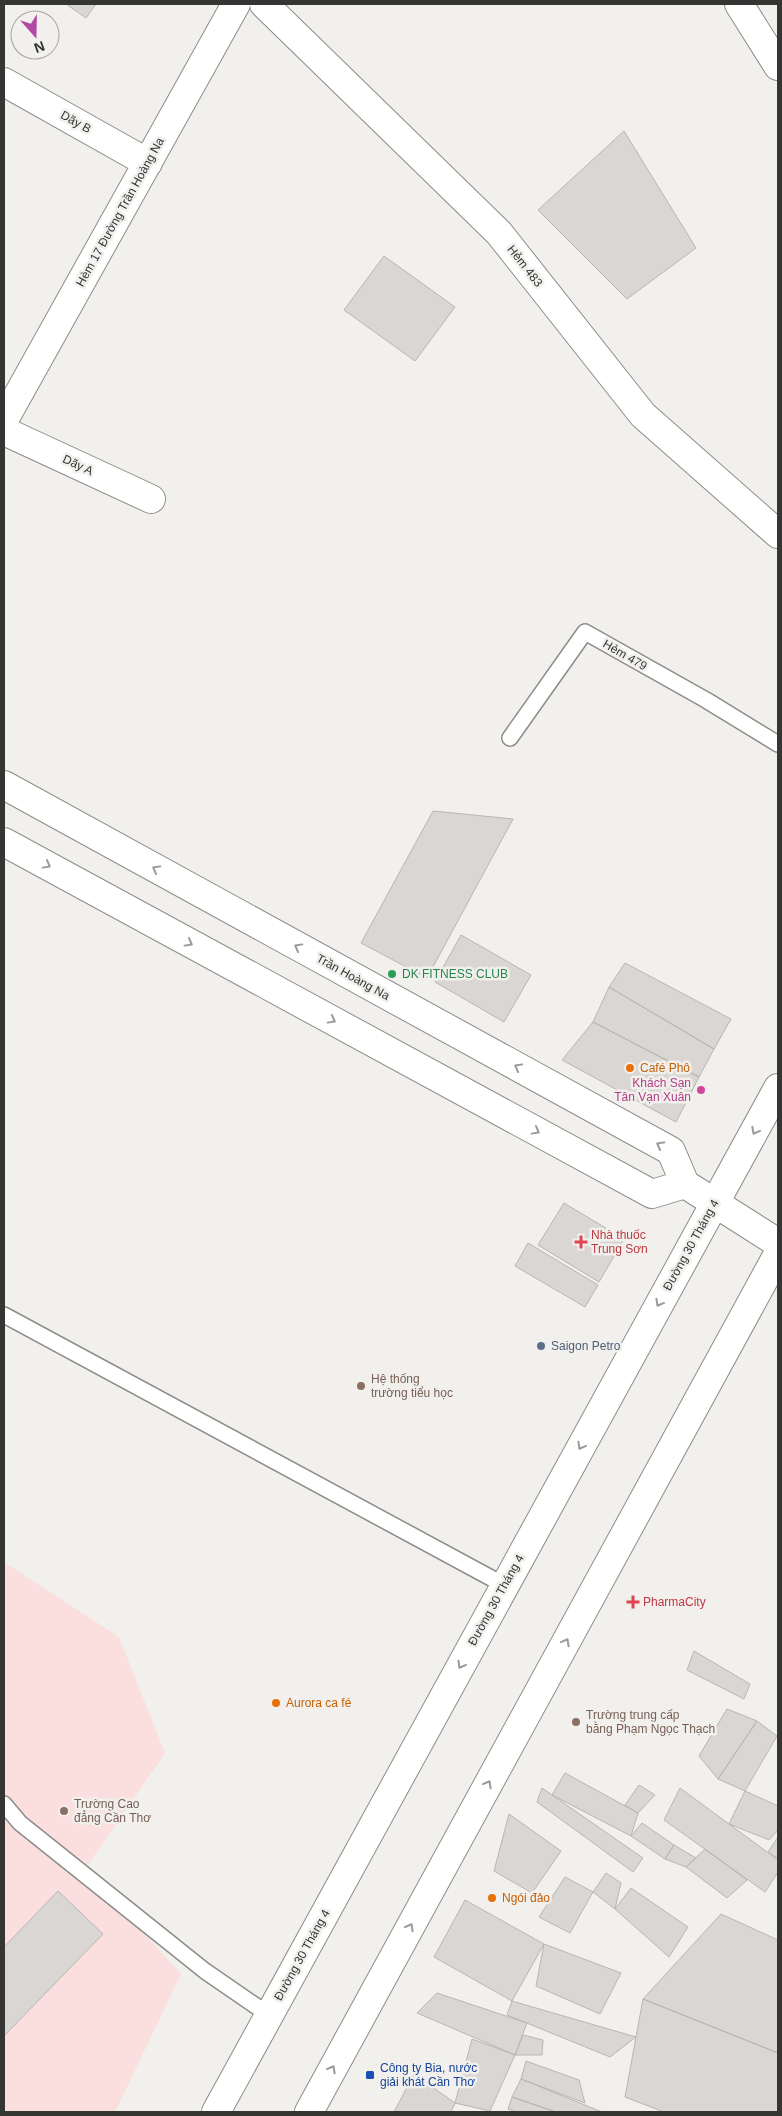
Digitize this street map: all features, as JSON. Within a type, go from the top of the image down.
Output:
[{"type":"main road","name":"Hèm 17 Đường Trần Hoàng Na","points":[[4,420],[236,4]]},
{"type":"main road","name":"Hẻm 483","points":[[264,4],[499,233],[642,415],[778,534]]},
{"type":"main road","points":[[740,4],[778,66]]},
{"type":"main road","name":"Dãy B","points":[[4,82],[148,162]]},
{"type":"main road","name":"Dãy A","points":[[4,431],[151,499]]},
{"type":"main road","name":"Trần Hoàng Na","points":[[4,785],[671,1151],[685,1184]]},
{"type":"main road","points":[[4,842],[652,1194],[685,1184],[778,1243]]},
{"type":"main road","name":"Đường 30 Tháng 4","points":[[216,2112],[714,1201],[736,1166],[778,1088]]},
{"type":"main road","points":[[309,2112],[778,1254]]},
{"type":"lane","name":"Hẻm 479","points":[[510,738],[584,632],[706,700],[778,744]]},
{"type":"lane","points":[[4,1315],[504,1585]]},
{"type":"lane","points":[[4,1804],[20,1824],[205,1971],[269,2015]]},
{"type":"shaded area","name":"Trường Cao đẳng Cần Thơ","points":[[4,1562],[119,1637],[165,1753],[85,1869],[181,1974],[115,2112],[4,2112]]},
{"type":"building","points":[[66,4],[96,4],[86,18]]},
{"type":"building","points":[[624,131],[696,248],[627,299],[538,210]]},
{"type":"building","points":[[384,256],[455,307],[415,361],[344,310]]},
{"type":"building","points":[[433,811],[513,819],[427,978],[361,943]]},
{"type":"building","points":[[461,935],[531,975],[504,1022],[435,982]]},
{"type":"building","points":[[625,963],[731,1019],[714,1049],[609,987]]},
{"type":"building","points":[[609,987],[714,1049],[699,1077],[593,1022]]},
{"type":"building","name":"Café Phô","points":[[593,1022],[699,1077],[676,1122],[562,1060]]},
{"type":"building","name":"Nhà thuốc Trung Sơn","points":[[564,1203],[624,1239],[599,1282],[538,1245]]},
{"type":"building","points":[[528,1243],[598,1285],[585,1307],[515,1266]]},
{"type":"building","points":[[694,1651],[750,1684],[744,1699],[687,1670]]},
{"type":"building","points":[[727,1709],[757,1721],[718,1779],[699,1756]]},
{"type":"building","points":[[757,1721],[777,1736],[745,1791],[718,1779]]},
{"type":"building","points":[[565,1773],[638,1813],[631,1836],[552,1795]]},
{"type":"building","points":[[639,1785],[655,1795],[638,1813],[625,1805]]},
{"type":"building","points":[[542,1788],[643,1858],[633,1872],[537,1802]]},
{"type":"building","points":[[680,1788],[778,1860],[778,1872],[765,1892],[664,1820]]},
{"type":"building","points":[[745,1791],[778,1806],[778,1830],[769,1840],[729,1824]]},
{"type":"building","points":[[509,1814],[561,1851],[532,1893],[494,1871]]},
{"type":"building","points":[[642,1823],[674,1845],[665,1859],[631,1836]]},
{"type":"building","points":[[778,1837],[778,1859],[768,1852]]},
{"type":"building","points":[[674,1845],[696,1858],[686,1867],[665,1859]]},
{"type":"building","points":[[705,1849],[747,1880],[727,1898],[686,1867]]},
{"type":"building","points":[[606,1873],[621,1883],[615,1909],[593,1892]]},
{"type":"building","points":[[565,1877],[593,1892],[570,1933],[539,1917]]},
{"type":"building","points":[[631,1888],[688,1927],[669,1957],[615,1909]]},
{"type":"building","points":[[58,1891],[103,1934],[4,2036],[4,1947]]},
{"type":"building","points":[[465,1900],[544,1944],[512,2001],[434,1957]]},
{"type":"building","points":[[721,1914],[778,1940],[778,2053],[643,1999]]},
{"type":"building","points":[[544,1944],[621,1973],[600,2014],[536,1986]]},
{"type":"building","points":[[437,1993],[527,2023],[515,2055],[417,2013]]},
{"type":"building","points":[[643,1999],[778,2053],[778,2112],[664,2112],[625,2097]]},
{"type":"building","points":[[512,2001],[636,2037],[610,2057],[507,2015]]},
{"type":"building","points":[[523,2035],[543,2040],[542,2055],[515,2055]]},
{"type":"building","points":[[472,2039],[515,2055],[490,2111],[455,2103]]},
{"type":"building","points":[[526,2061],[579,2080],[585,2103],[521,2079]]},
{"type":"building","points":[[414,2074],[455,2103],[451,2112],[394,2112]]},
{"type":"building","points":[[521,2079],[602,2112],[556,2112],[512,2097]]},
{"type":"building","points":[[512,2097],[556,2112],[516,2112],[508,2109]]},
{"type":"place","name":"DK FITNESS CLUB","points":[[392,974]]},
{"type":"place","name":"Café Phô","points":[[630,1068]]},
{"type":"place","name":"Khách Sạn Tân Vạn Xuân","points":[[701,1090]]},
{"type":"place","name":"Nhà thuốc Trung Sơn","points":[[581,1242]]},
{"type":"place","name":"Saigon Petro","points":[[541,1346]]},
{"type":"place","name":"Hệ thống trường tiểu học","points":[[361,1386]]},
{"type":"place","name":"PharmaCity","points":[[633,1602]]},
{"type":"place","name":"Aurora ca fé","points":[[276,1703]]},
{"type":"place","name":"Trường trung cấp bằng Phạm Ngọc Thạch","points":[[576,1722]]},
{"type":"place","name":"Trường Cao đẳng Cần Thơ","points":[[64,1811]]},
{"type":"place","name":"Ngói đảo","points":[[492,1898]]},
{"type":"place","name":"Công ty Bia, nước giải khát Cần Thơ","points":[[370,2075]]}]
